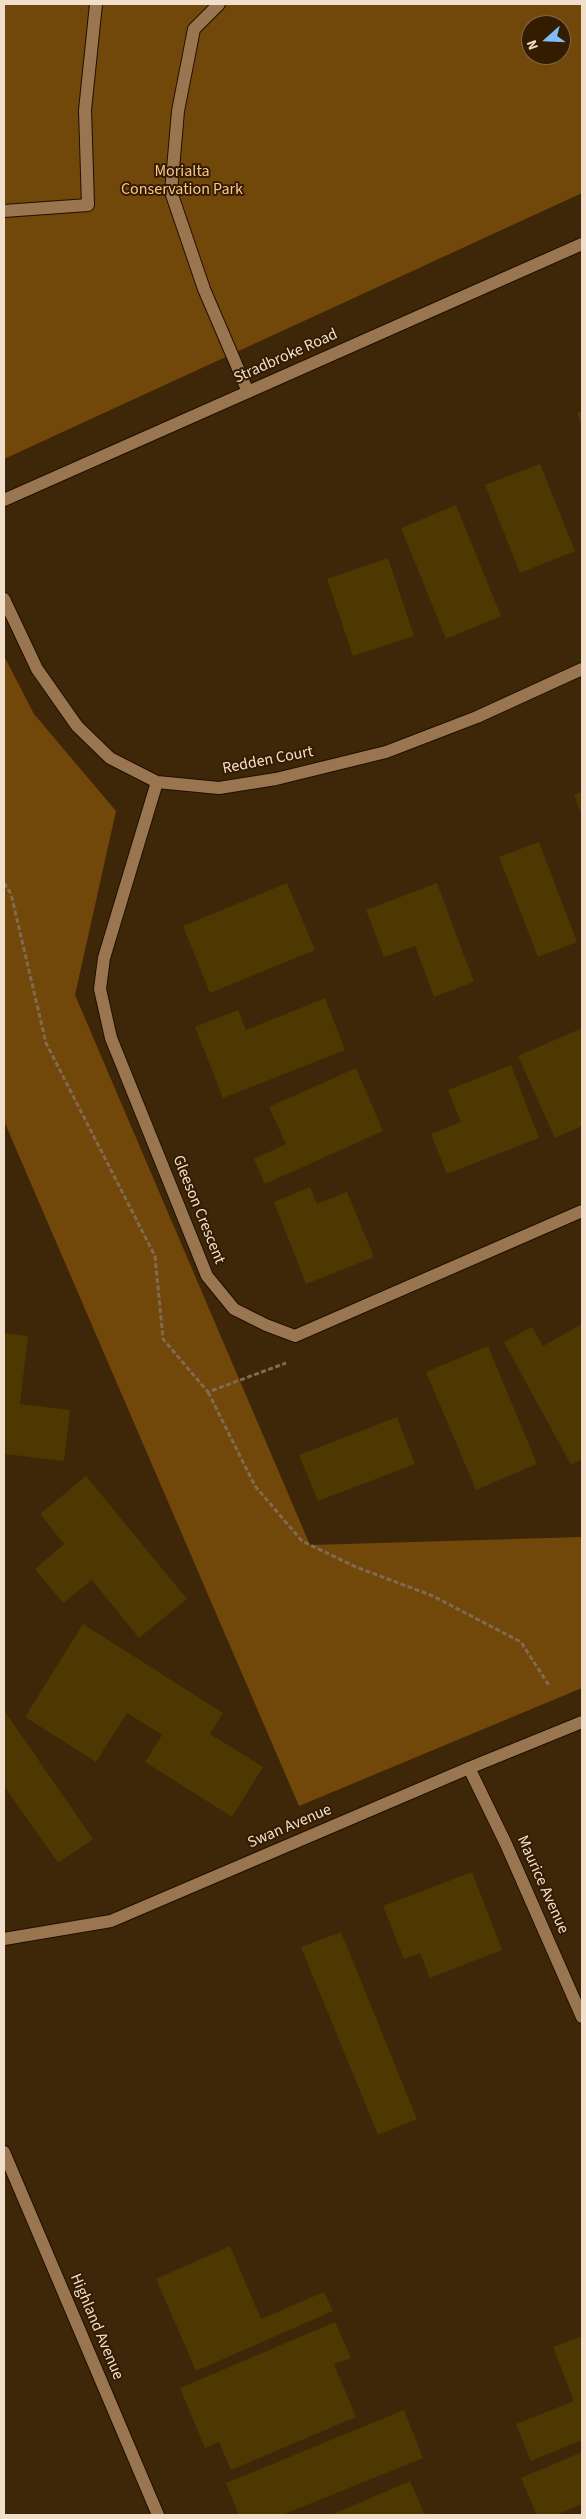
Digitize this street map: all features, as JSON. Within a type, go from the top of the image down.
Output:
[{"type":"street","points":[[4,211],[88,205],[85,110],[96,4]]},
{"type":"street","points":[[219,4],[194,29],[178,112],[171,192],[204,289],[248,392]]},
{"type":"street","name":"Stradbroke Road","points":[[4,500],[582,244]]},
{"type":"street","name":"Redden Court","points":[[4,599],[37,669],[77,726],[110,758],[157,782],[219,788],[276,779],[386,752],[478,717],[582,669]]},
{"type":"street","name":"Gleeson Crescent","points":[[157,782],[104,958],[100,989],[111,1038],[207,1276],[234,1309],[266,1325],[295,1336],[582,1211]]},
{"type":"street","name":"Swan Avenue","points":[[4,1939],[111,1921],[469,1768],[582,1722]]},
{"type":"street","name":"Maurice Avenue","points":[[469,1768],[506,1844],[582,2017]]},
{"type":"street","name":"Highland Avenue","points":[[4,2152],[158,2515]]},
{"type":"path","points":[[4,884],[11,894],[46,1043],[155,1256],[163,1339],[208,1392],[255,1486],[302,1541],[356,1567],[433,1596],[521,1642],[550,1687]]},
{"type":"path","points":[[208,1392],[292,1360]]},
{"type":"green space","name":"Morialta Conservation Park","points":[[4,4],[582,4],[582,193],[4,459]]},
{"type":"green space","points":[[4,656],[34,714],[116,811],[75,995],[310,1545],[582,1537],[582,1688],[299,1806],[4,1121]]},
{"type":"building","points":[[582,411],[582,426],[577,413]]},
{"type":"building","points":[[540,464],[575,551],[520,573],[485,485]]},
{"type":"building","points":[[456,505],[501,616],[446,639],[401,528]]},
{"type":"building","points":[[388,558],[414,636],[353,656],[327,579]]},
{"type":"building","points":[[582,791],[582,816],[574,795]]},
{"type":"building","points":[[539,842],[577,942],[538,957],[499,857]]},
{"type":"building","points":[[287,883],[315,950],[210,993],[183,926]]},
{"type":"building","points":[[437,883],[474,982],[434,997],[415,946],[384,957],[366,910]]},
{"type":"building","points":[[325,998],[345,1050],[223,1098],[195,1027],[238,1010],[246,1030]]},
{"type":"building","points":[[582,1028],[582,1126],[555,1138],[518,1056]]},
{"type":"building","points":[[511,1065],[539,1138],[447,1174],[431,1134],[461,1122],[448,1090]]},
{"type":"building","points":[[356,1068],[383,1131],[265,1184],[254,1159],[286,1144],[269,1107]]},
{"type":"building","points":[[310,1187],[317,1204],[347,1192],[374,1257],[306,1284],[274,1202]]},
{"type":"building","points":[[582,1324],[582,1459],[571,1465],[504,1342],[532,1327],[543,1346]]},
{"type":"building","points":[[4,1333],[28,1336],[20,1404],[70,1410],[64,1461],[4,1454]]},
{"type":"building","points":[[488,1346],[537,1464],[476,1490],[426,1372]]},
{"type":"building","points":[[397,1417],[415,1464],[318,1501],[299,1455]]},
{"type":"building","points":[[86,1476],[187,1599],[139,1638],[92,1580],[63,1603],[35,1569],[64,1544],[40,1514]]},
{"type":"building","points":[[83,1624],[223,1713],[210,1734],[263,1767],[232,1817],[145,1762],[162,1735],[127,1713],[96,1762],[25,1717]]},
{"type":"building","points":[[4,1710],[93,1839],[58,1863],[4,1786]]},
{"type":"building","points":[[472,1872],[502,1950],[430,1978],[420,1953],[404,1959],[383,1906]]},
{"type":"building","points":[[341,1932],[417,2119],[378,2135],[301,1947]]},
{"type":"building","points":[[230,2246],[261,2319],[324,2292],[333,2311],[196,2371],[156,2279]]},
{"type":"building","points":[[335,2322],[351,2358],[334,2364],[356,2417],[231,2470],[219,2442],[205,2448],[180,2388]]},
{"type":"building","points":[[582,2336],[582,2440],[531,2461],[516,2424],[574,2401],[553,2347]]},
{"type":"building","points":[[404,2410],[423,2458],[282,2515],[239,2515],[226,2483]]},
{"type":"building","points":[[582,2452],[582,2504],[556,2515],[537,2515],[521,2478]]},
{"type":"building","points":[[410,2481],[425,2515],[331,2515]]}]
